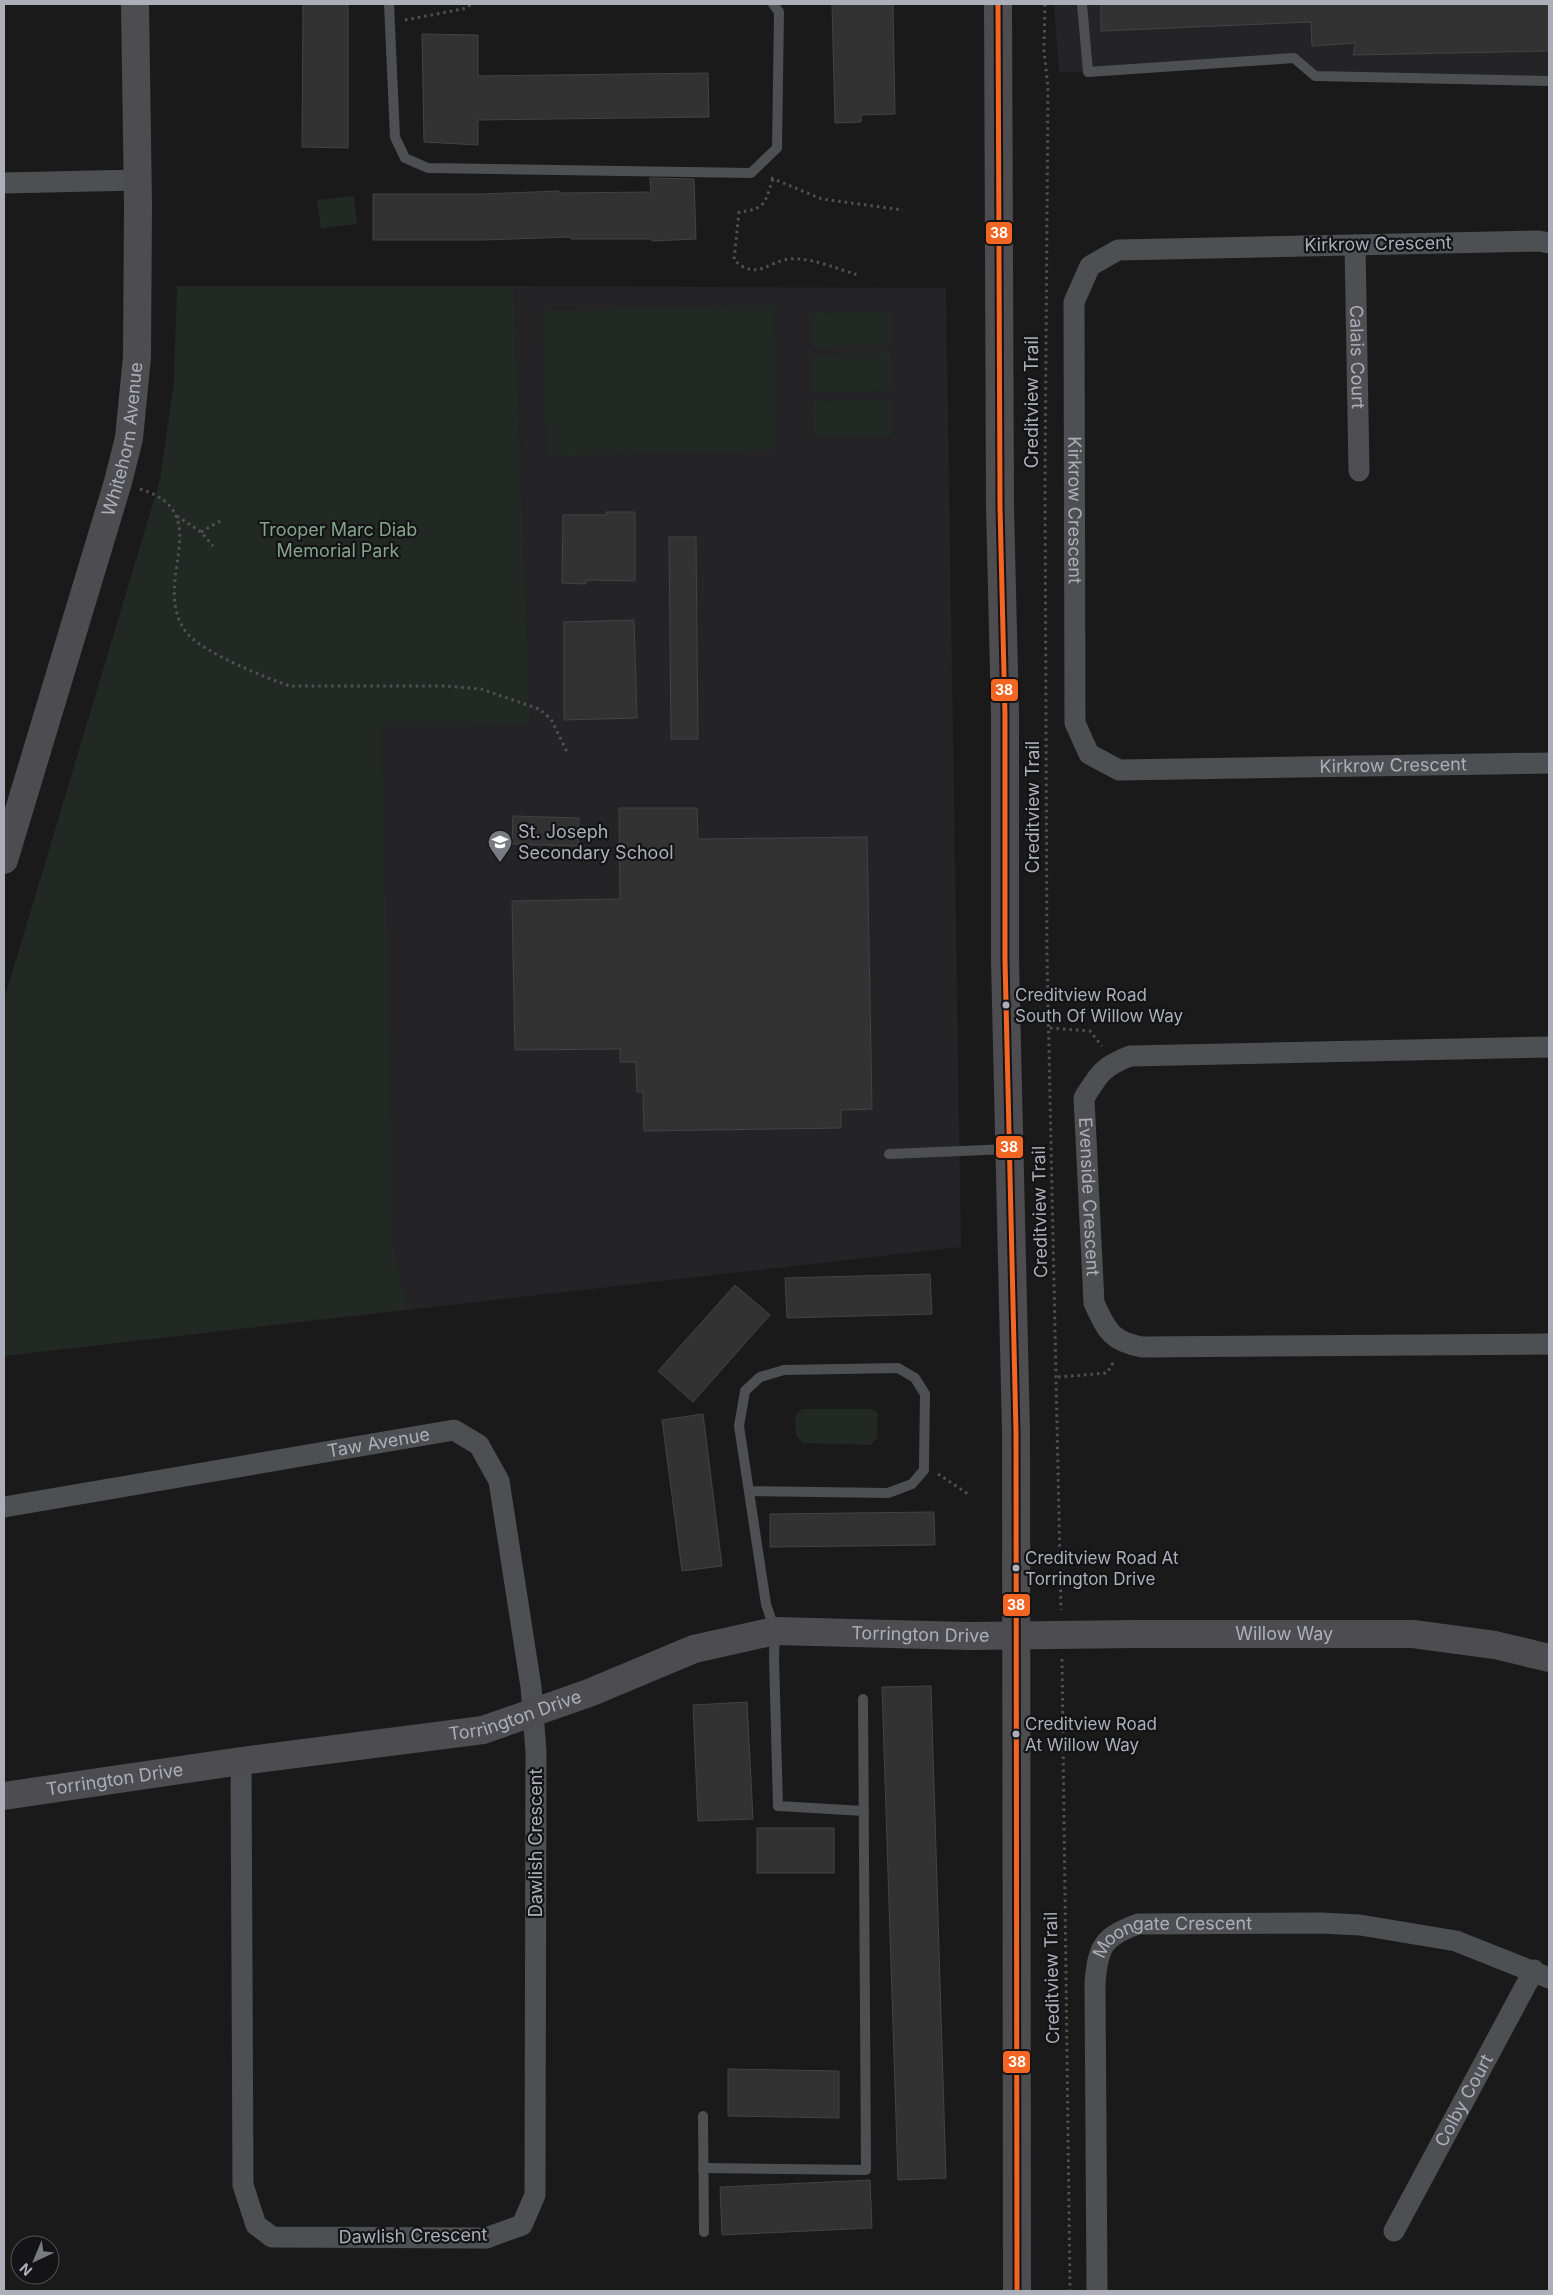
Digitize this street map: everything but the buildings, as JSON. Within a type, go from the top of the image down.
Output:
[{"type":"street","name":"Whitehorn Avenue","points":[[4,860],[118,482],[128,438],[137,357],[138,180],[135,4]]},
{"type":"street","points":[[998,4],[1000,497],[1005,714],[1005,960],[1016,1422],[1017,2291]]},
{"type":"street","points":[[4,183],[138,180]]},
{"type":"street","name":"Kirkrow Crescent","points":[[1549,243],[1539,241],[1118,250],[1090,266],[1074,302],[1075,723],[1089,754],[1119,770],[1549,763]]},
{"type":"street","name":"Calais Court","points":[[1355,245],[1359,471]]},
{"type":"street","name":"Evenside Crescent","points":[[1126,1344],[1108,1331],[1094,1303],[1084,1098],[1100,1072],[1114,1062],[1130,1056],[1549,1047]]},
{"type":"street","points":[[1126,1344],[1142,1347],[1549,1344]]},
{"type":"street","name":"Taw Avenue","points":[[4,1507],[454,1430],[479,1445],[499,1481],[533,1712]]},
{"type":"street","name":"Torrington Drive","points":[[4,1796],[241,1761],[484,1730],[589,1693],[694,1649],[775,1631],[968,1636],[1017,1635]]},
{"type":"street","name":"Willow Way","points":[[1017,1635],[1413,1634],[1495,1645],[1549,1658]]},
{"type":"street","name":"Dawlish Crescent","points":[[241,1761],[243,2185],[256,2225],[272,2237],[486,2238],[522,2225],[535,2195],[536,1752],[533,1712]]},
{"type":"street","name":"Moongate Crescent","points":[[1097,2291],[1095,1982],[1097,1956],[1105,1941],[1118,1931],[1138,1924],[1321,1923],[1360,1925],[1456,1941],[1542,1974]]},
{"type":"street","name":"Colby Court","points":[[1394,2232],[1542,1974]]},
{"type":"lane","points":[[389,4],[395,137],[405,158],[428,168],[751,173],[777,148],[779,12],[774,4]]},
{"type":"lane","points":[[1082,4],[1088,72],[1294,58],[1316,76],[1549,81]]},
{"type":"lane","points":[[889,1154],[1010,1149]]},
{"type":"lane","points":[[749,1491],[888,1493],[912,1484],[924,1470],[925,1394],[915,1378],[898,1368],[784,1370],[760,1377],[745,1391],[739,1426],[766,1604],[775,1631],[778,1806],[864,1811]]},
{"type":"lane","points":[[704,2168],[866,2170],[863,1699]]},
{"type":"lane","points":[[703,2116],[704,2232]]},
{"type":"path","points":[[390,23],[464,9],[472,4]]},
{"type":"path","name":"Creditview Trail","points":[[1045,4],[1044,50],[1048,88],[1045,494],[1047,957],[1062,1611]]},
{"type":"path","points":[[756,169],[773,179],[822,199],[903,210]]},
{"type":"path","points":[[773,179],[764,204],[756,210],[740,212],[734,260],[741,266],[760,271],[787,259],[804,260],[858,275]]},
{"type":"path","points":[[118,482],[160,496],[170,506],[175,515],[180,533],[173,596],[178,618],[187,633],[200,646],[274,681],[290,686],[446,686],[481,690],[539,709],[551,719],[566,752]]},
{"type":"path","points":[[175,515],[201,532],[212,546]]},
{"type":"path","points":[[201,532],[222,520]]},
{"type":"path","points":[[1050,1028],[1090,1031],[1114,1062]]},
{"type":"path","points":[[1058,1377],[1106,1373],[1126,1344]]},
{"type":"path","points":[[924,1464],[968,1494]]},
{"type":"path","name":"Creditview Trail","points":[[1062,1664],[1070,2291]]},
{"type":"shaded area","points":[[1054,4],[1549,4],[1549,81],[1315,76],[1294,58],[1088,72],[1059,72]]},
{"type":"shaded area","name":"St. Joseph Secondary School","points":[[514,286],[946,288],[961,1247],[4,1356],[4,1001],[94,704],[531,725]]},
{"type":"green space","points":[[354,196],[357,224],[321,228],[317,200]]},
{"type":"green space","name":"Trooper Marc Diab Memorial Park","points":[[177,286],[514,286],[531,725],[382,727],[394,1250],[407,1309],[4,1356],[4,1000],[160,480],[174,381]]},
{"type":"green space","points":[[774,305],[778,450],[546,456],[542,311]]},
{"type":"green space","points":[[892,311],[893,346],[813,347],[812,313]]},
{"type":"green space","points":[[891,353],[892,391],[813,393],[812,355]]},
{"type":"green space","points":[[892,399],[893,435],[814,437],[813,401]]},
{"type":"green space","points":[[802,1409],[871,1409],[878,1413],[877,1438],[871,1445],[803,1443],[796,1435],[795,1416]]},
{"type":"transit line","name":"38","points":[[998,4],[1000,507],[1005,715],[1005,960],[1016,1432],[1017,2291]]},
{"type":"place","name":"St. Joseph Secondary School","points":[[500,863]]},
{"type":"place","name":"Creditview Road South Of Willow Way","points":[[1006,1005]]},
{"type":"place","name":"Creditview Road At Torrington Drive","points":[[1016,1568]]},
{"type":"place","name":"Creditview Road At Willow Way","points":[[1016,1734]]}]
